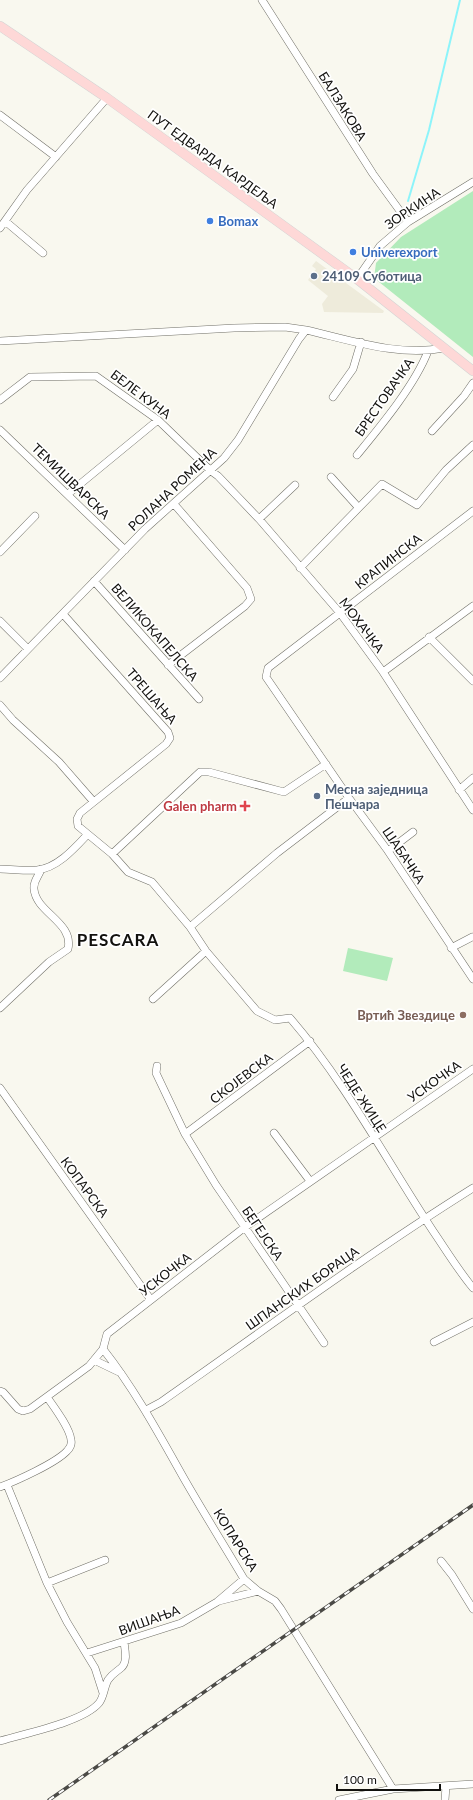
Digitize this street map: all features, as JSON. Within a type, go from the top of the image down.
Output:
[{"type":"main road","name":"ПУТ ЕДВАРДА КАРДЕЉА","points":[[0,26],[107,98],[357,279],[473,371]]},
{"type":"street","name":"БАЛЗАКОВА","points":[[262,0],[373,174],[408,222]]},
{"type":"street","points":[[0,228],[27,190],[107,98]]},
{"type":"street","points":[[0,115],[56,157]]},
{"type":"street","name":"ЗОРКИНА","points":[[357,279],[380,246],[408,222],[473,182]]},
{"type":"street","points":[[5,221],[43,253]]},
{"type":"street","points":[[0,341],[234,328],[285,327],[306,330],[397,350],[428,351],[444,348]]},
{"type":"street","name":"РОЛАНА РОМЕНА","points":[[0,678],[145,529],[211,471],[238,440],[299,339],[306,330]]},
{"type":"street","points":[[334,397],[353,369],[362,342]]},
{"type":"street","name":"БРЕСТОВАЧКА","points":[[357,455],[404,393],[424,361],[428,351]]},
{"type":"street","name":"БЕЛЕ КУНА","points":[[0,400],[30,377],[96,376],[158,420],[211,471]]},
{"type":"street","points":[[432,431],[464,396],[473,383]]},
{"type":"street","points":[[68,494],[158,420]]},
{"type":"street","name":"ТЕМИШВАРСКА","points":[[0,430],[125,550]]},
{"type":"street","points":[[300,568],[382,484],[417,505],[446,470],[473,445]]},
{"type":"street","name":"МОХАЧКА","points":[[211,471],[218,476],[258,519],[340,613],[383,672],[473,810]]},
{"type":"street","points":[[331,477],[358,507]]},
{"type":"street","points":[[258,519],[295,485]]},
{"type":"street","points":[[168,665],[245,606],[251,599],[247,588],[174,504]]},
{"type":"street","name":"КРАПИНСКА","points":[[266,677],[268,668],[473,511]]},
{"type":"street","points":[[0,552],[35,516]]},
{"type":"street","name":"ВЕЛИКОКАПЕЛСКА","points":[[94,581],[199,699]]},
{"type":"street","points":[[383,672],[428,637],[473,606]]},
{"type":"street","name":"ТРЕШАЊА","points":[[63,614],[125,682],[168,732],[170,738],[166,744],[93,801]]},
{"type":"street","points":[[0,621],[28,649]]},
{"type":"street","points":[[428,637],[473,681]]},
{"type":"street","name":"ШАБАЧКА","points":[[266,677],[349,798],[388,851],[473,979]]},
{"type":"street","points":[[0,705],[13,720],[59,762],[93,801],[80,812],[77,819],[78,826],[87,835],[112,854],[128,872],[152,882],[190,926],[206,951],[153,999]]},
{"type":"street","points":[[112,854],[200,772],[208,772],[284,792],[326,764]]},
{"type":"street","points":[[459,790],[473,778]]},
{"type":"street","points":[[190,926],[277,853],[349,798]]},
{"type":"street","points":[[388,851],[413,832]]},
{"type":"street","points":[[0,869],[41,869],[69,853],[87,835]]},
{"type":"street","points":[[0,1008],[49,962],[68,949],[69,939],[66,932],[51,913],[42,906],[35,894],[34,881],[41,869]]},
{"type":"street","points":[[451,948],[472,937]]},
{"type":"street","name":"ЧЕДЕ ЖИЦЕ","points":[[206,951],[257,1011],[275,1020],[290,1018],[310,1042],[350,1100],[425,1218],[473,1288]]},
{"type":"street","name":"СКОЈЕВСКА","points":[[185,1134],[310,1042]]},
{"type":"street","name":"БЕГЕЈСКА","points":[[157,1066],[156,1073],[185,1134],[216,1185],[324,1343]]},
{"type":"street","name":"УСКОЧКА","points":[[0,1391],[3,1392],[18,1409],[23,1411],[30,1409],[90,1366],[103,1349],[107,1334],[245,1227],[473,1069]]},
{"type":"street","name":"КОПАРСКА","points":[[0,1088],[151,1300]]},
{"type":"street","points":[[274,1133],[310,1182]]},
{"type":"street","name":"ШПАНСКИХ БОРАЦА","points":[[146,1410],[173,1393],[297,1305],[425,1218],[473,1188]]},
{"type":"street","points":[[434,1342],[473,1322]]},
{"type":"street","name":"КОПАРСКА","points":[[103,1349],[146,1410],[186,1483],[244,1579],[258,1591],[272,1599],[282,1609],[393,1788]]},
{"type":"street","name":"КОПАРСКА","points":[[94,1360],[122,1374]]},
{"type":"street","points":[[47,1397],[70,1434],[71,1445],[68,1450],[59,1457],[3,1486],[47,1583],[67,1622],[95,1668],[102,1693]]},
{"type":"street","points":[[47,1583],[105,1560]]},
{"type":"street","points":[[441,1562],[452,1575],[473,1609]]},
{"type":"street","name":"ВИШАЊА","points":[[87,1653],[181,1623],[217,1602],[244,1579]]},
{"type":"street","name":"ВИШАЊА","points":[[217,1602],[258,1591]]},
{"type":"street","points":[[0,1741],[76,1719],[89,1712],[100,1702],[102,1693],[108,1681],[114,1672],[122,1667],[126,1659],[124,1642]]},
{"type":"street","points":[[339,1800],[393,1788],[473,1784]]},
{"type":"street","points":[[445,1800],[446,1786]]},
{"type":"shaded area","points":[[316,261],[384,311],[383,313],[324,312],[322,304],[328,296],[308,280],[316,269],[312,266]]},
{"type":"green space","points":[[473,191],[473,357],[374,278],[376,263],[401,237]]},
{"type":"green space","points":[[348,948],[393,958],[387,981],[343,971]]},
{"type":"waterway","points":[[408,201],[429,130],[460,0]]},
{"type":"railway","points":[[49,1800],[473,1505]]},
{"type":"place","name":"Bomax","points":[[210,221]]},
{"type":"place","name":"Univerexport","points":[[353,252]]},
{"type":"place","name":"24109 Суботица","points":[[314,276]]},
{"type":"place","name":"Месна заједница Пешчара","points":[[317,796]]},
{"type":"place","name":"Galen pharm","points":[[245,806]]},
{"type":"place","name":"Вртић Звездице","points":[[463,1015]]},
{"type":"district","name":"PESCARA","points":[[118,939]]}]
